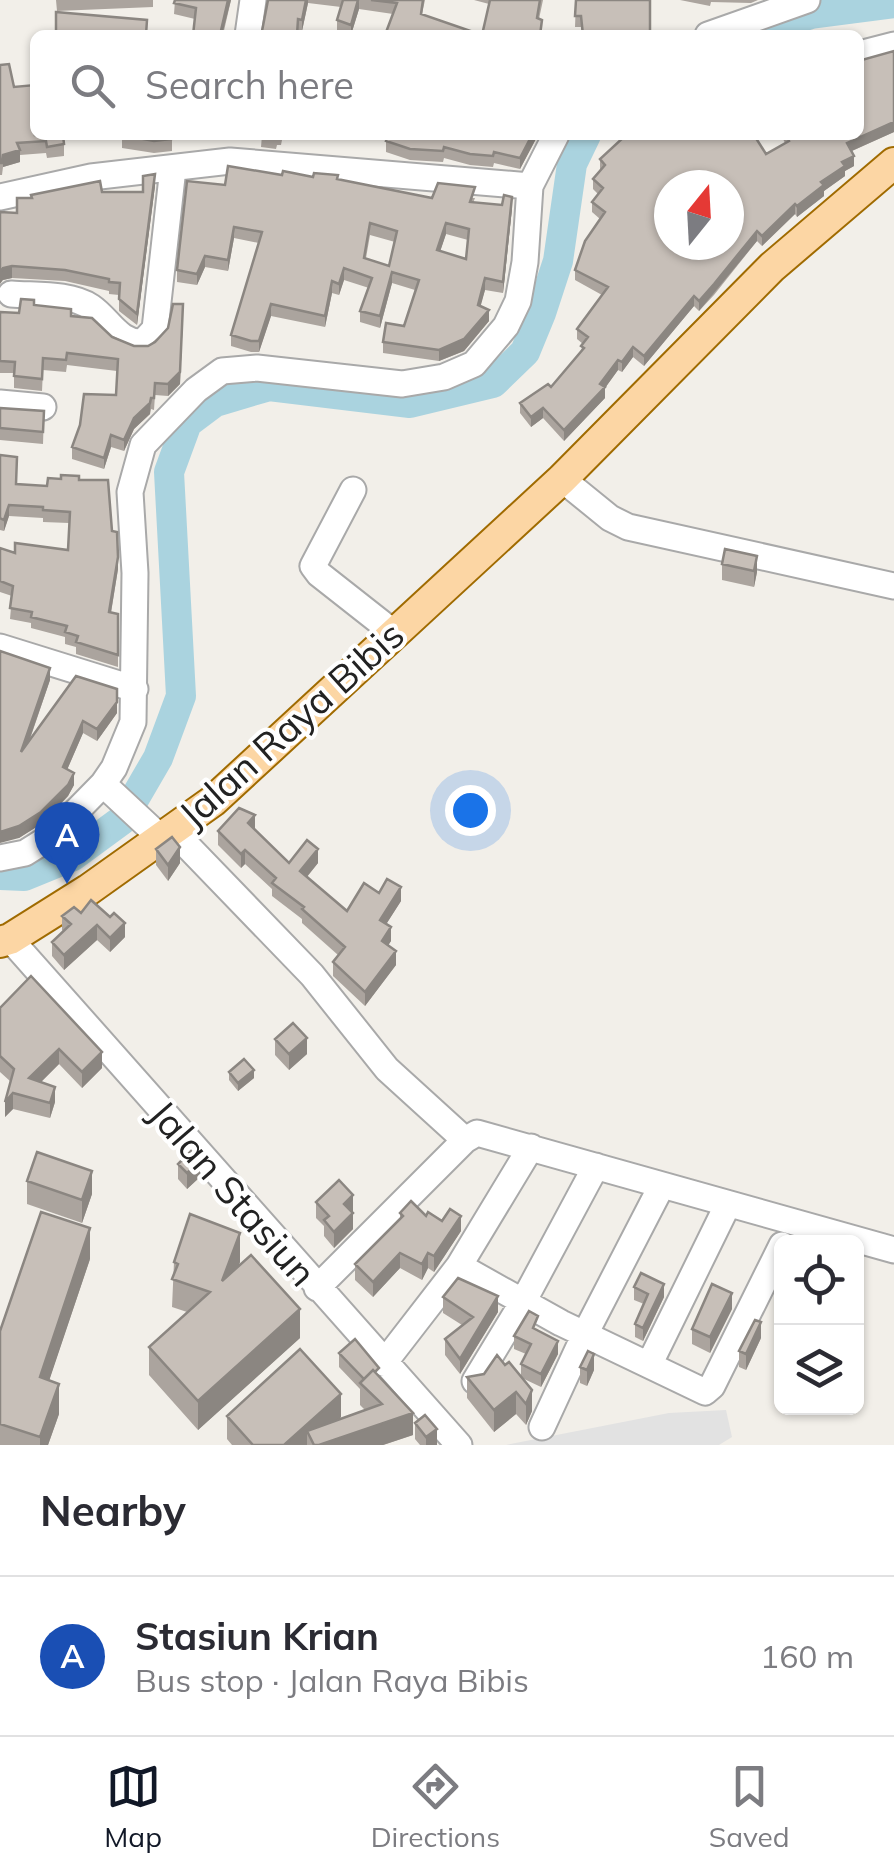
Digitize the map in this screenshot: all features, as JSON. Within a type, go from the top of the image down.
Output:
[{"type":"main road","name":"Jalan Raya Bibis","points":[[5,940],[213,801],[562,479],[772,266],[894,163]]},
{"type":"street","points":[[249,30],[253,0]]},
{"type":"street","points":[[722,30],[807,0]]},
{"type":"street","points":[[864,53],[894,45]]},
{"type":"street","points":[[230,162],[233,140]]},
{"type":"street","points":[[0,858],[25,852],[52,836],[106,787],[133,722],[130,492],[138,458],[153,434],[196,390],[222,371],[257,368],[402,384],[461,372],[474,364],[506,326],[522,284],[530,186],[553,140]]},
{"type":"street","points":[[0,197],[91,177],[230,162],[530,186]]},
{"type":"street","points":[[12,294],[63,298],[90,306],[125,339],[144,342],[155,329],[174,168]]},
{"type":"street","points":[[0,404],[42,407]]},
{"type":"street","points":[[562,479],[610,518],[628,527],[894,586]]},
{"type":"street","points":[[353,490],[313,566],[394,633]]},
{"type":"street","points":[[0,647],[135,689]]},
{"type":"street","points":[[106,787],[166,834],[312,976],[386,1069],[464,1140]]},
{"type":"street","name":"Jalan Stasiun","points":[[5,940],[459,1445]]},
{"type":"street","points":[[317,1288],[464,1140],[477,1133],[728,1204],[782,1235]]},
{"type":"street","points":[[384,1364],[458,1266],[531,1147]]},
{"type":"street","points":[[475,1381],[524,1302],[596,1166]]},
{"type":"street","points":[[542,1427],[662,1185]]},
{"type":"street","points":[[649,1365],[728,1204]]},
{"type":"street","points":[[864,1246],[894,1250]]},
{"type":"street","points":[[458,1266],[697,1390],[708,1390],[774,1261]]},
{"type":"shaded area","points":[[726,1410],[732,1437],[719,1445],[506,1445],[669,1413]]},
{"type":"building","points":[[228,0],[221,30],[194,30],[196,8],[174,3]]},
{"type":"building","points":[[268,0],[306,0],[297,30],[262,30]]},
{"type":"building","points":[[343,0],[358,0],[351,25],[337,20]]},
{"type":"building","points":[[371,0],[423,0],[421,14],[467,30],[387,30],[397,3]]},
{"type":"building","points":[[490,0],[540,0],[537,18],[542,20],[541,30],[483,30]]},
{"type":"building","points":[[576,0],[650,0],[650,30],[582,30],[581,16],[575,16]]},
{"type":"building","points":[[56,12],[147,20],[146,30],[56,30]]},
{"type":"building","points":[[894,51],[894,122],[864,135],[864,59]]},
{"type":"building","points":[[9,64],[14,87],[30,85],[30,140],[64,140],[64,144],[47,147],[46,141],[17,143],[20,150],[3,155],[0,163],[0,65]]},
{"type":"building","points":[[529,140],[520,158],[494,152],[493,156],[470,154],[444,147],[443,151],[410,149],[386,141]]},
{"type":"building","points":[[621,140],[757,140],[766,154],[788,140],[854,140],[847,143],[854,156],[842,162],[845,166],[821,182],[824,185],[795,204],[762,236],[757,231],[744,247],[744,170],[654,170],[654,260],[733,260],[699,301],[694,296],[644,356],[633,347],[622,362],[618,360],[600,384],[605,387],[564,430],[543,408],[531,417],[520,403],[548,384],[551,387],[584,348],[581,346],[588,337],[577,329],[608,287],[575,270],[585,241],[605,212],[592,202],[603,188],[593,179],[605,165],[600,159]]},
{"type":"building","points":[[228,166],[282,175],[283,171],[313,177],[314,173],[338,175],[337,179],[432,198],[438,183],[475,187],[470,202],[502,205],[504,195],[512,197],[503,282],[485,278],[478,305],[489,310],[464,339],[439,350],[383,342],[386,323],[404,326],[419,280],[392,272],[380,316],[360,311],[372,278],[344,268],[339,284],[332,281],[325,316],[271,304],[259,341],[231,335],[262,232],[234,227],[228,260],[205,256],[197,274],[177,270],[187,181],[225,185]],"holes":[[[370,223],[397,231],[389,266],[364,258]],[[446,223],[469,229],[466,259],[437,250]]]},
{"type":"building","points":[[155,174],[137,314],[119,299],[120,283],[109,279],[65,270],[12,266],[0,273],[0,212],[17,213],[17,198],[32,198],[31,195],[100,181],[102,192],[143,192],[143,176]]},
{"type":"building","points":[[21,299],[34,300],[34,305],[71,309],[71,316],[92,318],[112,337],[134,346],[155,342],[168,328],[173,304],[183,304],[180,372],[168,384],[155,383],[154,398],[134,418],[124,440],[111,435],[104,458],[72,447],[84,394],[116,395],[118,359],[67,353],[66,360],[43,358],[42,379],[14,376],[15,362],[0,361],[0,312],[19,313]]},
{"type":"building","points":[[0,408],[44,411],[43,432],[0,428]]},
{"type":"building","points":[[0,455],[17,457],[16,484],[47,486],[48,478],[61,479],[61,475],[79,476],[79,480],[108,480],[118,557],[109,612],[118,614],[118,655],[76,642],[78,636],[65,632],[67,626],[10,608],[13,586],[0,581],[0,548],[15,553],[15,543],[68,550],[70,512],[9,505],[4,520],[0,518]]},
{"type":"building","points":[[725,549],[757,556],[754,571],[722,564]]},
{"type":"building","points":[[0,651],[50,668],[21,752],[76,676],[117,689],[117,702],[97,729],[83,721],[63,767],[74,773],[68,785],[41,812],[0,832]]},
{"type":"building","points":[[239,808],[255,815],[248,823],[289,863],[307,840],[318,849],[300,871],[347,911],[364,883],[379,893],[387,879],[401,887],[380,920],[391,927],[382,941],[396,951],[365,992],[333,962],[345,947],[304,907],[272,883],[276,878],[245,850],[241,854],[218,831]]},
{"type":"building","points":[[172,837],[180,847],[168,865],[156,849]]},
{"type":"building","points":[[91,900],[110,917],[114,913],[125,923],[110,938],[97,925],[64,955],[52,942],[71,924],[62,916],[74,907],[81,913]]},
{"type":"building","points":[[31,976],[102,1052],[82,1072],[59,1049],[29,1078],[55,1087],[50,1103],[13,1093],[5,1102],[14,1069],[0,1056],[0,1008]]},
{"type":"building","points":[[293,1023],[307,1038],[289,1054],[275,1039]]},
{"type":"building","points":[[244,1059],[254,1070],[238,1083],[229,1072]]},
{"type":"building","points":[[191,1151],[200,1161],[187,1173],[178,1164]]},
{"type":"building","points":[[37,1152],[92,1171],[82,1200],[27,1181]]},
{"type":"building","points":[[339,1180],[353,1195],[344,1204],[353,1213],[334,1232],[324,1220],[329,1216],[316,1202]]},
{"type":"building","points":[[411,1201],[426,1216],[428,1212],[442,1221],[450,1209],[461,1216],[434,1256],[428,1253],[422,1264],[400,1253],[373,1282],[355,1264],[403,1216],[400,1213]]},
{"type":"building","points":[[41,1212],[90,1228],[40,1377],[59,1384],[40,1437],[0,1424],[0,1331]]},
{"type":"building","points":[[190,1214],[240,1233],[222,1281],[251,1255],[300,1309],[198,1401],[149,1347],[210,1292],[172,1279]]},
{"type":"building","points":[[641,1273],[664,1284],[643,1328],[635,1324],[648,1294],[634,1287]]},
{"type":"building","points":[[458,1278],[498,1296],[460,1359],[445,1339],[473,1317],[443,1297]]},
{"type":"building","points":[[712,1284],[732,1293],[710,1337],[692,1329]]},
{"type":"building","points":[[529,1311],[538,1316],[533,1328],[558,1341],[541,1374],[521,1364],[531,1344],[514,1336]]},
{"type":"building","points":[[755,1320],[761,1322],[746,1354],[739,1351]]},
{"type":"building","points":[[355,1339],[379,1368],[364,1379],[339,1353]]},
{"type":"building","points":[[300,1349],[341,1394],[284,1445],[253,1445],[227,1416]]},
{"type":"building","points":[[588,1351],[594,1354],[587,1370],[580,1367]]},
{"type":"building","points":[[497,1355],[505,1365],[509,1362],[532,1390],[526,1404],[516,1392],[494,1410],[467,1377],[484,1374]]},
{"type":"building","points":[[373,1370],[413,1413],[314,1445],[307,1431],[382,1404],[360,1383]]},
{"type":"building","points":[[425,1415],[437,1429],[426,1437],[415,1423]]},
{"type":"waterway","points":[[762,30],[811,14],[894,3]]},
{"type":"waterway","points":[[0,875],[24,876],[73,856],[122,820],[158,758],[181,696],[169,472],[187,423],[215,402],[269,386],[410,403],[493,383],[525,352],[541,313],[558,261],[572,164],[584,140]]},
{"type":"place","name":"Stasiun Krian","points":[[67,884]]}]
